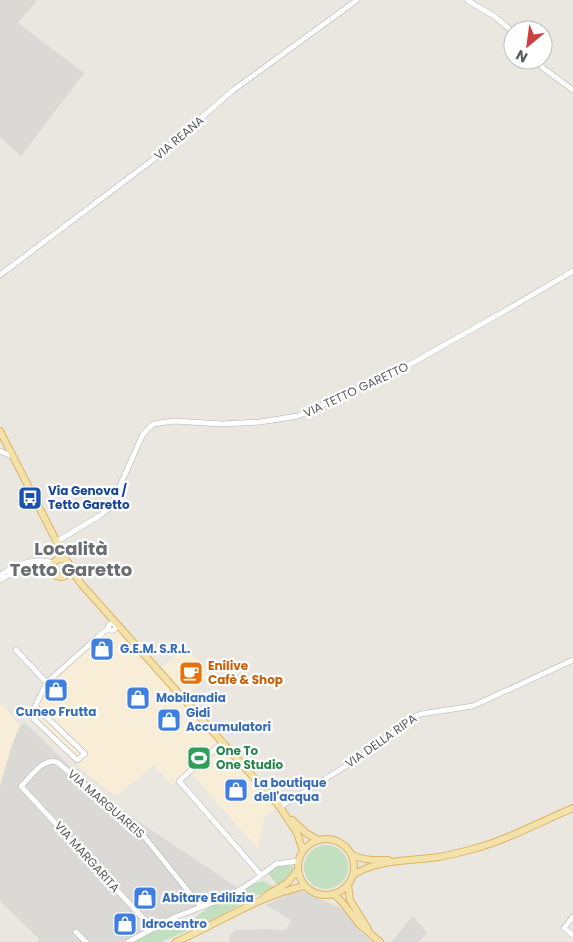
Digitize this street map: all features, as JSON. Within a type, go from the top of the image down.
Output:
[{"type":"main road","points":[[1,441],[12,456],[56,542],[61,548],[70,569],[83,586],[286,814],[306,833],[318,840]]},
{"type":"main road","points":[[56,542],[52,571],[56,576],[65,576],[83,586]]},
{"type":"main road","points":[[54,561],[61,558],[66,560]]},
{"type":"main road","points":[[65,576],[70,569]]},
{"type":"main road","points":[[351,854],[354,868],[353,875],[348,885],[334,894],[318,894],[305,886],[300,879],[298,861],[307,846],[318,840],[335,840],[358,858],[370,860],[440,857],[474,849],[505,838],[573,808]]},
{"type":"main road","points":[[286,814],[297,833],[303,851]]},
{"type":"main road","points":[[353,875],[367,868],[404,860]]},
{"type":"main road","points":[[176,942],[273,894],[287,883],[298,870]]},
{"type":"main road","points":[[348,885],[350,900],[372,936]]},
{"type":"main road","points":[[273,894],[305,886]]},
{"type":"main road","points":[[334,894],[359,924],[380,942]]},
{"type":"street","name":"VIA REANA","points":[[0,275],[154,159],[232,92],[357,0]]},
{"type":"street","points":[[467,0],[503,24]]},
{"type":"street","points":[[546,70],[573,90]]},
{"type":"street","name":"VIA TETTO GARETTO","points":[[56,542],[110,508],[143,434],[153,424],[174,421],[222,424],[260,422],[298,416],[398,371],[573,271]]},
{"type":"street","points":[[0,575],[28,562],[54,561]]},
{"type":"street","points":[[0,580],[29,566],[37,566],[52,571]]},
{"type":"street","points":[[35,706],[85,754],[77,760],[34,719],[32,713],[35,706],[47,683],[109,628],[110,624],[116,624]]},
{"type":"street","points":[[16,650],[47,683]]},
{"type":"street","name":"VIA DELLA RIPA","points":[[280,807],[362,756],[412,718],[421,714],[472,706],[573,660]]},
{"type":"street","points":[[223,742],[179,781],[261,875]]},
{"type":"street","name":"VIA MARGUAREIS","points":[[21,786],[45,763],[57,762],[138,829],[201,907]]},
{"type":"street","name":"VIA MARGARITA","points":[[21,786],[152,928]]},
{"type":"street","points":[[128,942],[175,917],[236,893],[276,864],[298,861]]},
{"type":"street","points":[[573,917],[564,928],[573,935]]},
{"type":"street","points":[[76,932],[86,942]]},
{"type":"shaded area","points":[[0,0],[37,0],[18,23],[84,73],[21,156],[0,137]]},
{"type":"shaded area","points":[[110,622],[113,622],[276,808],[264,817],[258,849],[190,772],[172,785],[154,765],[116,796],[87,774],[27,717],[46,679]]},
{"type":"shaded area","points":[[186,647],[210,675],[186,695],[162,667]]},
{"type":"shaded area","points":[[0,701],[20,726],[12,745],[0,786]]},
{"type":"shaded area","points":[[25,723],[80,776],[132,817],[238,888],[241,893],[174,920],[133,942],[37,942],[39,939],[0,901],[0,786],[12,745],[20,726]]},
{"type":"shaded area","points":[[302,891],[341,908],[361,932],[373,942],[229,942],[230,935],[236,930],[286,930],[291,920],[266,905],[292,893]]},
{"type":"shaded area","points":[[413,916],[427,933],[419,942],[391,942]]},
{"type":"green space","points":[[322,845],[330,845],[342,851],[348,867],[342,883],[330,889],[322,889],[310,883],[304,871],[304,863],[310,851]]},
{"type":"green space","points":[[280,864],[290,864],[295,869],[278,886],[268,873]]},
{"type":"green space","points":[[263,881],[275,887],[253,897],[213,920],[161,942],[133,942],[174,920],[186,922],[192,920],[211,906],[234,897],[255,883]]},
{"type":"place","name":"Via Genova / Tetto Garetto","points":[[30,498]]},
{"type":"place","name":"G.E.M. S.R.L.","points":[[102,649]]},
{"type":"place","name":"Enilive Cafè & Shop","points":[[191,673]]},
{"type":"place","name":"Cuneo Frutta","points":[[56,690]]},
{"type":"place","name":"Mobilandia","points":[[138,698]]},
{"type":"place","name":"Gidi Accumulatori","points":[[169,720]]},
{"type":"place","name":"One To One Studio","points":[[199,758]]},
{"type":"place","name":"La boutique dell'acqua","points":[[236,790]]},
{"type":"place","name":"Abitare Edilizia","points":[[145,898]]},
{"type":"place","name":"Idrocentro","points":[[125,924]]},
{"type":"district","name":"Località Tetto Garetto","points":[[71,559]]}]
